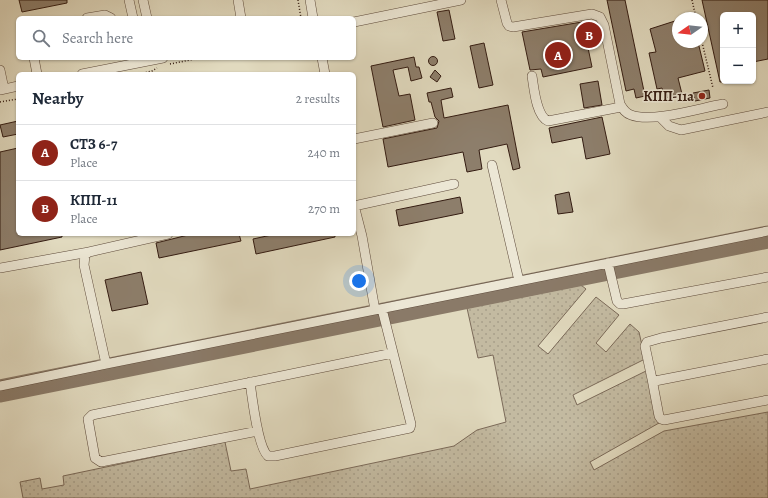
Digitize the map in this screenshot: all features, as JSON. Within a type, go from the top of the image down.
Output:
[{"type":"lane","points":[[130,0],[133,16]]},
{"type":"lane","points":[[143,0],[147,16]]},
{"type":"lane","points":[[238,0],[240,16]]},
{"type":"lane","points":[[310,0],[314,16]]},
{"type":"lane","points":[[356,22],[461,0]]},
{"type":"lane","points":[[501,0],[508,26],[513,27],[592,14],[600,17],[604,25],[618,98],[624,110],[632,115],[660,117],[724,104]]},
{"type":"lane","points":[[34,60],[37,72]]},
{"type":"lane","points":[[322,60],[325,72]]},
{"type":"lane","points":[[102,72],[121,62],[157,61]]},
{"type":"lane","points":[[0,70],[2,90],[16,86]]},
{"type":"lane","points":[[532,76],[539,111],[543,118],[548,121],[621,106]]},
{"type":"lane","points":[[660,117],[669,126],[681,130],[768,112]]},
{"type":"lane","points":[[356,139],[433,123]]},
{"type":"lane","points":[[492,165],[520,281]]},
{"type":"lane","points":[[356,206],[454,184]]},
{"type":"lane","points":[[250,382],[262,449],[265,454],[270,456],[410,428],[411,424],[393,353],[378,310],[356,214]]},
{"type":"lane","points":[[0,386],[768,231]]},
{"type":"lane","points":[[0,268],[89,252],[136,237],[147,236]]},
{"type":"lane","points":[[89,252],[85,255],[84,266],[106,364]]},
{"type":"lane","points":[[608,263],[617,301],[620,304],[768,277]]},
{"type":"lane","points":[[768,317],[647,342],[645,346],[659,416],[661,419],[664,420],[768,400]]},
{"type":"lane","points":[[258,431],[101,462],[96,458],[88,417],[393,353]]},
{"type":"lane","points":[[652,379],[657,381],[768,359]]},
{"type":"path","points":[[298,0],[301,16]]},
{"type":"path","points":[[692,0],[695,12]]},
{"type":"path","points":[[703,48],[713,88]]},
{"type":"path","points":[[148,72],[152,71],[157,61],[171,60]]},
{"type":"path","points":[[0,102],[16,99]]},
{"type":"shaded area","points":[[581,285],[586,289],[538,346],[548,354],[596,297],[619,315],[596,343],[606,352],[630,324],[639,332],[645,359],[573,395],[577,405],[648,370],[659,423],[590,462],[594,470],[664,431],[768,412],[768,498],[23,498],[20,482],[40,478],[42,489],[64,485],[63,476],[225,442],[231,471],[246,469],[250,489],[454,446],[477,430],[506,422],[493,355],[478,358],[467,308]]},
{"type":"building","points":[[19,0],[67,0],[67,3],[22,12]]},
{"type":"building","points":[[607,0],[625,0],[645,96],[636,98],[634,89],[626,91]]},
{"type":"building","points":[[702,0],[768,0],[768,59],[756,61],[756,12],[720,12],[720,82],[708,27],[708,12],[705,12]]},
{"type":"building","points":[[449,10],[455,39],[443,41],[437,12]]},
{"type":"building","points":[[582,22],[584,29],[592,28],[595,42],[587,43],[592,67],[543,77],[541,69],[530,70],[522,32]]},
{"type":"building","points":[[672,22],[672,48],[699,48],[705,71],[678,78],[682,94],[665,98],[662,88],[657,89],[649,53],[656,52],[650,29]]},
{"type":"building","points":[[484,43],[493,85],[479,88],[470,46]]},
{"type":"building","points":[[433,56],[438,61],[433,66],[428,61]]},
{"type":"building","points":[[414,57],[416,67],[419,67],[422,78],[411,81],[408,67],[393,70],[399,96],[410,94],[415,120],[383,127],[371,66]]},
{"type":"building","points":[[435,70],[441,76],[437,82],[430,77]]},
{"type":"building","points":[[598,81],[602,105],[584,108],[580,84]]},
{"type":"building","points":[[451,88],[453,97],[441,100],[444,118],[508,105],[520,168],[513,170],[507,144],[479,150],[482,169],[467,172],[463,152],[388,167],[383,139],[437,128],[439,121],[435,117],[427,93]]},
{"type":"building","name":"КПП-11а","points":[[709,90],[710,98],[695,101],[693,93]]},
{"type":"building","points":[[602,117],[610,154],[586,159],[582,137],[552,143],[549,128]]},
{"type":"building","points":[[16,121],[16,134],[3,137],[0,125]]},
{"type":"building","points":[[16,148],[16,236],[62,237],[0,250],[0,152]]},
{"type":"building","points":[[569,192],[573,212],[558,214],[555,195]]},
{"type":"building","points":[[460,197],[463,213],[399,226],[396,210]]},
{"type":"building","points":[[184,236],[240,236],[241,241],[159,258],[156,243]]},
{"type":"building","points":[[267,236],[335,236],[256,254],[253,239]]},
{"type":"building","points":[[141,272],[148,304],[112,311],[105,280]]},
{"type":"taxiway","points":[[0,391],[768,237]]},
{"type":"place","name":"КПП-11","points":[[589,35]]},
{"type":"place","name":"СТЗ 6-7","points":[[558,55]]},
{"type":"place","name":"КПП-11а","points":[[702,96]]}]
